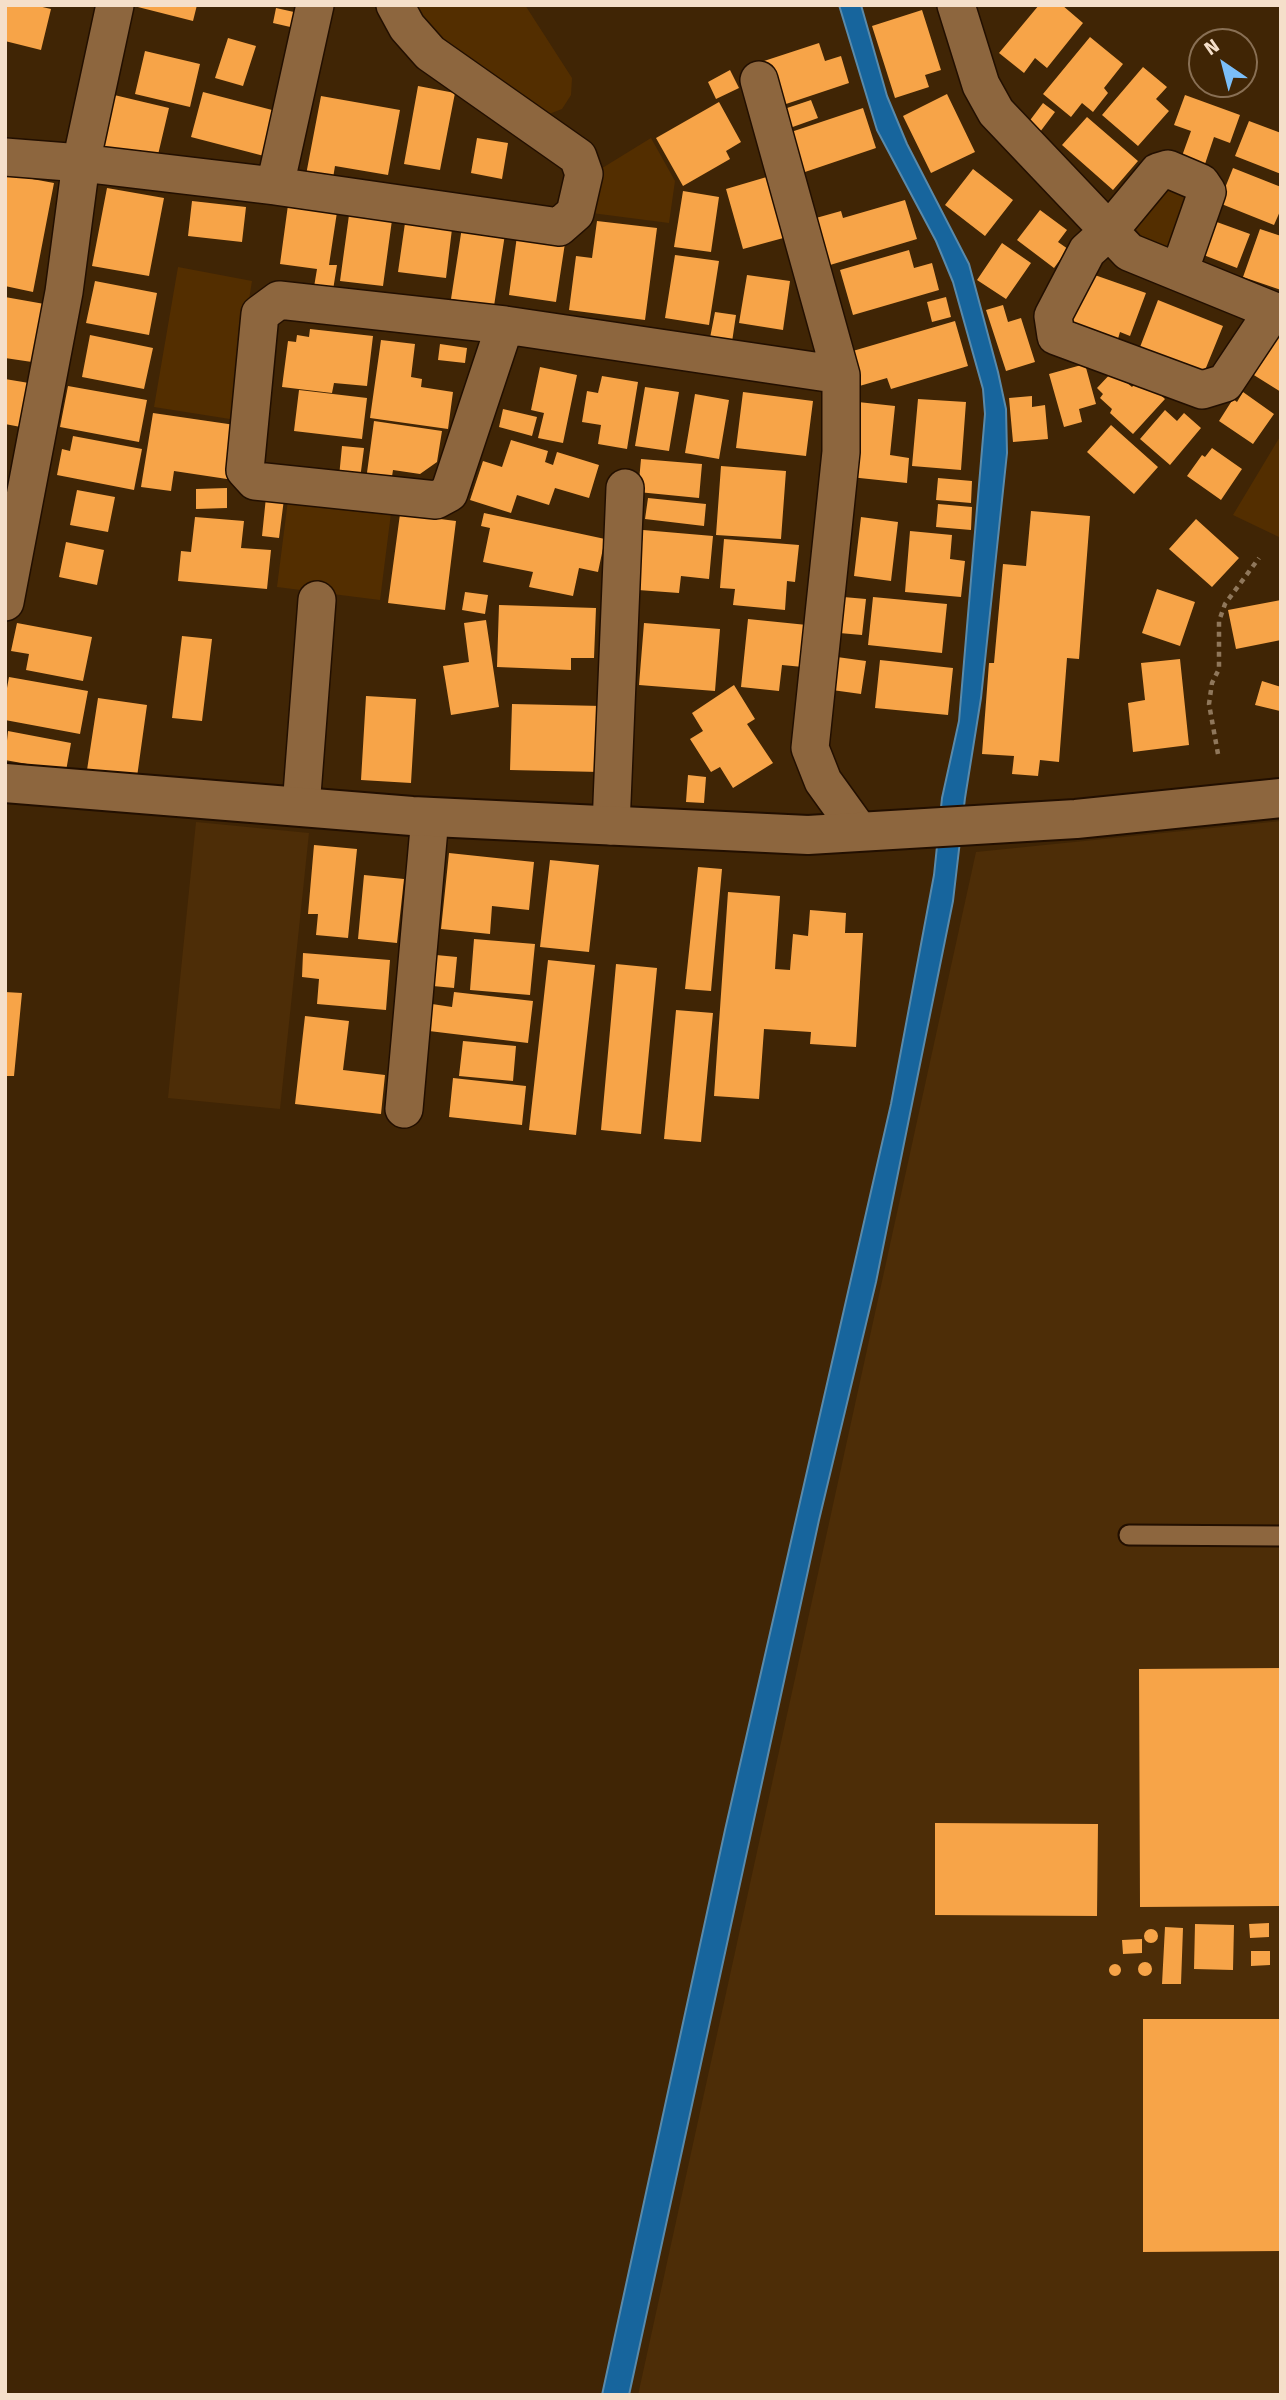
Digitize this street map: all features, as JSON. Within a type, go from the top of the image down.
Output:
[{"type":"street","points":[[5,602],[64,292],[81,163],[115,5]]},
{"type":"street","points":[[275,186],[316,5]]},
{"type":"street","points":[[5,157],[81,163],[275,186],[559,227],[575,213],[584,174],[579,157],[430,53],[407,27],[395,5]]},
{"type":"street","points":[[956,5],[981,85],[996,111],[1109,231],[1129,252],[1277,313],[1225,383],[1202,390],[1056,336],[1053,316],[1087,251],[1109,231],[1158,172],[1168,169],[1201,183],[1207,192],[1179,272]]},
{"type":"street","points":[[759,80],[841,375],[841,452],[810,748],[823,781],[859,831]]},
{"type":"street","points":[[505,325],[449,493],[436,500],[255,481],[245,470],[260,314],[279,300],[505,325],[841,375]]},
{"type":"street","points":[[611,826],[625,488]]},
{"type":"street","points":[[301,807],[317,600]]},
{"type":"street","points":[[5,783],[430,817],[808,835],[1076,819],[1281,798]]},
{"type":"street","points":[[404,1109],[430,817]]},
{"type":"lane","points":[[1129,1535],[1281,1536]]},
{"type":"path","points":[[1218,754],[1209,704],[1212,683],[1219,669],[1219,621],[1225,604],[1259,558]]},
{"type":"shaded area","points":[[412,5],[525,5],[572,78],[571,95],[562,109],[544,116],[427,33]]},
{"type":"shaded area","points":[[651,138],[675,181],[669,223],[584,212],[599,170]]},
{"type":"shaded area","points":[[1165,180],[1197,196],[1179,245],[1165,250],[1145,240],[1128,220]]},
{"type":"shaded area","points":[[178,267],[252,281],[230,419],[154,407]]},
{"type":"shaded area","points":[[1281,435],[1281,533],[1279,537],[1233,515]]},
{"type":"shaded area","points":[[288,500],[391,513],[380,600],[277,587]]},
{"type":"shaded area","points":[[1281,821],[1281,2395],[638,2395],[976,852]]},
{"type":"shaded area","points":[[196,822],[309,833],[280,1109],[168,1098]]},
{"type":"water","points":[[839,5],[861,5],[887,96],[907,144],[969,264],[1006,409],[1007,453],[981,698],[965,798],[953,901],[876,1282],[819,1520],[629,2395],[602,2395],[725,1830],[891,1104],[934,875],[942,798],[959,721],[985,414],[983,389],[953,282],[936,241],[877,130]]},
{"type":"building","points":[[7,5],[34,5],[51,9],[41,50],[5,41]]},
{"type":"building","points":[[130,5],[197,5],[193,21]]},
{"type":"building","points":[[1039,5],[1062,5],[1083,23],[1047,68],[1035,58],[1024,73],[999,53]]},
{"type":"building","points":[[276,8],[303,14],[299,29],[273,23]]},
{"type":"building","points":[[922,10],[941,70],[925,75],[929,87],[895,98],[872,26]]},
{"type":"building","points":[[1090,37],[1123,64],[1104,88],[1108,93],[1093,112],[1082,103],[1071,117],[1043,94]]},
{"type":"building","points":[[228,38],[256,46],[243,86],[215,78]]},
{"type":"building","points":[[819,43],[825,61],[841,56],[849,83],[780,106],[764,61]]},
{"type":"building","points":[[145,51],[200,64],[190,107],[135,94]]},
{"type":"building","points":[[1143,67],[1167,87],[1156,99],[1169,111],[1138,146],[1102,115]]},
{"type":"building","points":[[730,70],[739,88],[716,99],[708,82]]},
{"type":"building","points":[[418,86],[455,93],[440,170],[404,164]]},
{"type":"building","points":[[203,92],[276,111],[264,156],[191,137]]},
{"type":"building","points":[[110,94],[169,108],[157,159],[98,145]]},
{"type":"building","points":[[947,94],[975,152],[931,173],[903,116]]},
{"type":"building","points":[[1185,95],[1240,115],[1230,143],[1214,137],[1205,164],[1182,156],[1191,131],[1174,125]]},
{"type":"building","points":[[321,96],[400,110],[388,175],[335,166],[332,184],[305,180]]},
{"type":"building","points":[[811,100],[818,118],[787,129],[781,110]]},
{"type":"building","points":[[719,102],[741,142],[726,151],[730,159],[683,186],[656,138]]},
{"type":"building","points":[[1043,103],[1055,112],[1040,132],[1028,123]]},
{"type":"building","points":[[863,108],[876,148],[802,173],[788,133]]},
{"type":"building","points":[[1087,117],[1138,161],[1113,190],[1062,145]]},
{"type":"building","points":[[1249,121],[1281,133],[1281,174],[1235,156]]},
{"type":"building","points":[[477,138],[508,143],[502,179],[471,173]]},
{"type":"building","points":[[1233,168],[1281,187],[1281,209],[1274,225],[1219,203]]},
{"type":"building","points":[[973,169],[1013,200],[985,236],[945,205]]},
{"type":"building","points":[[5,174],[54,183],[33,292],[5,286]]},
{"type":"building","points":[[770,176],[787,237],[743,249],[726,189]]},
{"type":"building","points":[[107,188],[164,198],[149,276],[92,266]]},
{"type":"building","points":[[683,191],[719,197],[711,252],[674,247]]},
{"type":"building","points":[[905,200],[917,239],[830,265],[816,218],[841,211],[843,218]]},
{"type":"building","points":[[192,201],[246,207],[242,242],[188,236]]},
{"type":"building","points":[[288,205],[337,212],[329,265],[337,265],[333,290],[314,287],[317,269],[280,264]]},
{"type":"building","points":[[1040,210],[1067,230],[1058,242],[1068,249],[1054,268],[1017,240]]},
{"type":"building","points":[[349,215],[392,220],[383,286],[340,281]]},
{"type":"building","points":[[597,221],[657,228],[645,320],[569,310],[576,256],[592,258]]},
{"type":"building","points":[[1214,221],[1250,234],[1237,268],[1201,254]]},
{"type":"building","points":[[405,223],[452,229],[446,278],[398,272]]},
{"type":"building","points":[[462,227],[505,234],[494,306],[451,299]]},
{"type":"building","points":[[1260,229],[1281,236],[1281,290],[1243,277]]},
{"type":"building","points":[[517,236],[565,243],[556,302],[509,295]]},
{"type":"building","points":[[1002,243],[1031,263],[1006,299],[977,280]]},
{"type":"building","points":[[909,250],[914,268],[932,263],[939,290],[853,315],[840,270]]},
{"type":"building","points":[[675,255],[719,261],[709,325],[665,318]]},
{"type":"building","points":[[1089,273],[1146,293],[1130,336],[1120,332],[1117,342],[1070,326]]},
{"type":"building","points":[[747,275],[790,281],[783,330],[739,323]]},
{"type":"building","points":[[95,281],[157,293],[149,335],[86,323]]},
{"type":"building","points":[[5,297],[50,305],[43,341],[36,340],[32,362],[5,358]]},
{"type":"building","points":[[946,297],[951,317],[932,322],[927,302]]},
{"type":"building","points":[[1158,300],[1223,326],[1201,380],[1137,355]]},
{"type":"building","points":[[1003,305],[1008,322],[1021,318],[1035,362],[1006,371],[986,310]]},
{"type":"building","points":[[715,312],[736,315],[732,342],[710,338]]},
{"type":"building","points":[[955,321],[968,366],[891,389],[887,378],[856,387],[846,353]]},
{"type":"building","points":[[310,329],[373,336],[367,386],[334,383],[332,393],[282,387],[288,341],[296,342],[297,335],[309,337]]},
{"type":"building","points":[[1267,330],[1281,338],[1281,392],[1249,372]]},
{"type":"building","points":[[90,335],[153,348],[144,389],[82,377]]},
{"type":"building","points":[[381,340],[415,344],[411,377],[422,379],[421,387],[453,392],[448,429],[370,418]]},
{"type":"building","points":[[440,344],[467,348],[465,363],[438,360]]},
{"type":"building","points":[[1085,364],[1096,404],[1079,409],[1082,422],[1064,427],[1049,374]]},
{"type":"building","points":[[540,367],[577,375],[563,443],[538,438],[544,413],[531,410]]},
{"type":"building","points":[[1113,371],[1132,387],[1141,377],[1165,399],[1133,434],[1110,413],[1112,409],[1100,398],[1103,394],[1097,388]]},
{"type":"building","points":[[602,376],[638,382],[627,449],[598,444],[601,425],[582,422],[587,391],[598,393]]},
{"type":"building","points":[[5,379],[35,384],[26,428],[5,424]]},
{"type":"building","points":[[68,386],[147,400],[139,442],[60,427]]},
{"type":"building","points":[[645,387],[679,392],[669,451],[635,446]]},
{"type":"building","points":[[299,390],[367,398],[362,439],[294,431]]},
{"type":"building","points":[[743,392],[813,401],[806,456],[736,448]]},
{"type":"building","points":[[1243,392],[1274,414],[1253,444],[1219,421],[1233,399],[1237,402]]},
{"type":"building","points":[[695,394],[729,400],[719,459],[685,453]]},
{"type":"building","points":[[1032,396],[1032,407],[1045,405],[1048,439],[1013,442],[1009,398]]},
{"type":"building","points":[[918,399],[966,402],[961,470],[912,466]]},
{"type":"building","points":[[858,402],[895,406],[890,455],[909,458],[907,483],[850,477]]},
{"type":"building","points":[[503,409],[537,417],[532,436],[499,427]]},
{"type":"building","points":[[1165,410],[1177,421],[1184,413],[1201,428],[1170,465],[1140,439]]},
{"type":"building","points":[[153,413],[235,425],[227,479],[174,471],[171,491],[141,487]]},
{"type":"building","points":[[374,421],[442,431],[437,462],[420,474],[393,470],[391,483],[366,480]]},
{"type":"building","points":[[1111,425],[1158,467],[1134,494],[1087,452]]},
{"type":"building","points":[[73,436],[142,449],[134,490],[57,475],[62,449],[70,451]]},
{"type":"building","points":[[511,440],[548,451],[545,462],[553,465],[557,452],[599,465],[589,498],[555,488],[549,505],[517,495],[511,513],[470,500],[483,461],[502,467]]},
{"type":"building","points":[[342,446],[364,448],[360,479],[339,477]]},
{"type":"building","points":[[1212,448],[1242,469],[1221,500],[1187,476],[1202,455],[1205,457]]},
{"type":"building","points":[[641,459],[702,464],[699,498],[638,492]]},
{"type":"building","points":[[721,466],[786,471],[781,539],[716,535]]},
{"type":"building","points":[[938,478],[972,481],[971,503],[936,500]]},
{"type":"building","points":[[227,488],[227,508],[196,509],[196,489]]},
{"type":"building","points":[[77,490],[115,497],[108,532],[70,525]]},
{"type":"building","points":[[266,497],[284,499],[279,538],[262,536]]},
{"type":"building","points":[[648,498],[706,504],[704,526],[645,519]]},
{"type":"building","points":[[938,504],[972,507],[971,530],[936,527]]},
{"type":"building","points":[[1031,511],[1090,516],[1079,659],[1067,658],[1059,762],[1040,760],[1038,776],[1012,774],[1014,756],[982,754],[989,663],[994,663],[1003,564],[1026,566]]},
{"type":"building","points":[[484,513],[605,539],[598,572],[579,568],[573,596],[529,587],[533,572],[483,562],[490,528],[481,526]]},
{"type":"building","points":[[400,514],[456,521],[445,610],[388,603]]},
{"type":"building","points":[[195,517],[244,521],[241,548],[271,550],[267,589],[178,581],[181,551],[191,552]]},
{"type":"building","points":[[861,517],[898,522],[891,581],[854,576]]},
{"type":"building","points":[[1196,519],[1239,558],[1212,587],[1169,549]]},
{"type":"building","points":[[643,530],[713,536],[709,579],[681,576],[679,593],[638,590]]},
{"type":"building","points":[[910,531],[952,535],[950,559],[965,561],[961,597],[905,592]]},
{"type":"building","points":[[724,539],[799,545],[795,582],[787,581],[785,610],[733,605],[735,589],[720,588]]},
{"type":"building","points":[[66,542],[104,550],[97,585],[59,577]]},
{"type":"building","points":[[1157,589],[1195,602],[1180,646],[1142,633]]},
{"type":"building","points":[[465,592],[488,595],[485,614],[462,610]]},
{"type":"building","points":[[832,596],[866,599],[862,635],[828,632]]},
{"type":"building","points":[[873,597],[947,604],[942,653],[868,645]]},
{"type":"building","points":[[1281,600],[1281,640],[1236,649],[1228,610]]},
{"type":"building","points":[[499,605],[596,608],[594,658],[571,658],[571,670],[497,667]]},
{"type":"building","points":[[748,619],[807,625],[803,667],[782,665],[779,691],[741,687]]},
{"type":"building","points":[[486,620],[499,707],[451,715],[443,666],[469,662],[464,623]]},
{"type":"building","points":[[17,623],[92,637],[83,681],[26,670],[29,654],[11,651]]},
{"type":"building","points":[[644,623],[720,629],[715,691],[639,685]]},
{"type":"building","points":[[182,636],[212,639],[202,721],[172,718]]},
{"type":"building","points":[[837,657],[866,661],[861,694],[832,690]]},
{"type":"building","points":[[1180,659],[1189,745],[1133,752],[1128,703],[1145,700],[1141,663]]},
{"type":"building","points":[[880,660],[953,668],[948,715],[875,708]]},
{"type":"building","points":[[9,677],[88,691],[80,734],[5,720]]},
{"type":"building","points":[[1262,681],[1281,687],[1280,711],[1255,705]]},
{"type":"building","points":[[734,685],[755,719],[747,724],[773,763],[733,788],[720,767],[711,772],[690,739],[703,731],[692,713]]},
{"type":"building","points":[[366,696],[416,699],[411,783],[361,780]]},
{"type":"building","points":[[98,698],[147,705],[137,777],[87,770]]},
{"type":"building","points":[[512,704],[602,706],[600,772],[510,770]]},
{"type":"building","points":[[8,731],[71,743],[66,771],[5,760]]},
{"type":"building","points":[[688,775],[706,777],[704,803],[686,802]]},
{"type":"building","points":[[314,845],[357,849],[348,938],[316,935],[318,914],[308,914]]},
{"type":"building","points":[[449,853],[534,862],[529,910],[492,906],[490,934],[441,929]]},
{"type":"building","points":[[550,860],[599,865],[589,952],[540,947]]},
{"type":"building","points":[[698,867],[722,869],[711,991],[685,989]]},
{"type":"building","points":[[364,875],[404,879],[397,943],[358,939]]},
{"type":"building","points":[[728,892],[780,896],[775,969],[790,970],[793,934],[808,936],[810,910],[846,913],[845,933],[863,933],[856,1047],[810,1044],[811,1032],[764,1029],[759,1099],[714,1096]]},
{"type":"building","points":[[474,939],[535,944],[530,995],[470,990]]},
{"type":"building","points":[[303,953],[390,960],[386,1010],[317,1004],[319,979],[302,977]]},
{"type":"building","points":[[436,955],[457,957],[454,988],[433,986]]},
{"type":"building","points":[[548,960],[595,965],[576,1135],[529,1130]]},
{"type":"building","points":[[616,964],[657,968],[641,1134],[601,1130]]},
{"type":"building","points":[[5,992],[22,993],[14,1076],[5,1076]]},
{"type":"building","points":[[454,992],[533,1001],[528,1043],[429,1031],[432,1004],[452,1007]]},
{"type":"building","points":[[676,1010],[713,1013],[701,1142],[664,1139]]},
{"type":"building","points":[[305,1016],[349,1021],[343,1070],[385,1075],[381,1114],[295,1104]]},
{"type":"building","points":[[463,1041],[516,1046],[513,1081],[459,1076]]},
{"type":"building","points":[[453,1078],[526,1086],[522,1125],[449,1117]]},
{"type":"building","points":[[1281,1668],[1281,1906],[1140,1907],[1139,1669]]},
{"type":"building","points":[[935,1823],[1098,1824],[1097,1916],[935,1915]]},
{"type":"building","points":[[1269,1923],[1269,1937],[1250,1938],[1249,1924]]},
{"type":"building","points":[[1195,1924],[1234,1925],[1233,1970],[1194,1969]]},
{"type":"building","points":[[1165,1927],[1183,1928],[1181,1984],[1162,1984]]},
{"type":"building","points":[[1151,1929],[1156,1931],[1156,1941],[1151,1943],[1146,1941],[1144,1936],[1146,1931]]},
{"type":"building","points":[[1142,1939],[1142,1953],[1123,1954],[1122,1940]]},
{"type":"building","points":[[1251,1951],[1270,1951],[1270,1965],[1251,1966]]},
{"type":"building","points":[[1145,1962],[1150,1964],[1150,1974],[1145,1976],[1140,1974],[1138,1969],[1140,1964]]},
{"type":"building","points":[[1110,1965],[1120,1965],[1120,1975],[1110,1975]]},
{"type":"building","points":[[1143,2019],[1281,2019],[1281,2251],[1143,2252]]}]
